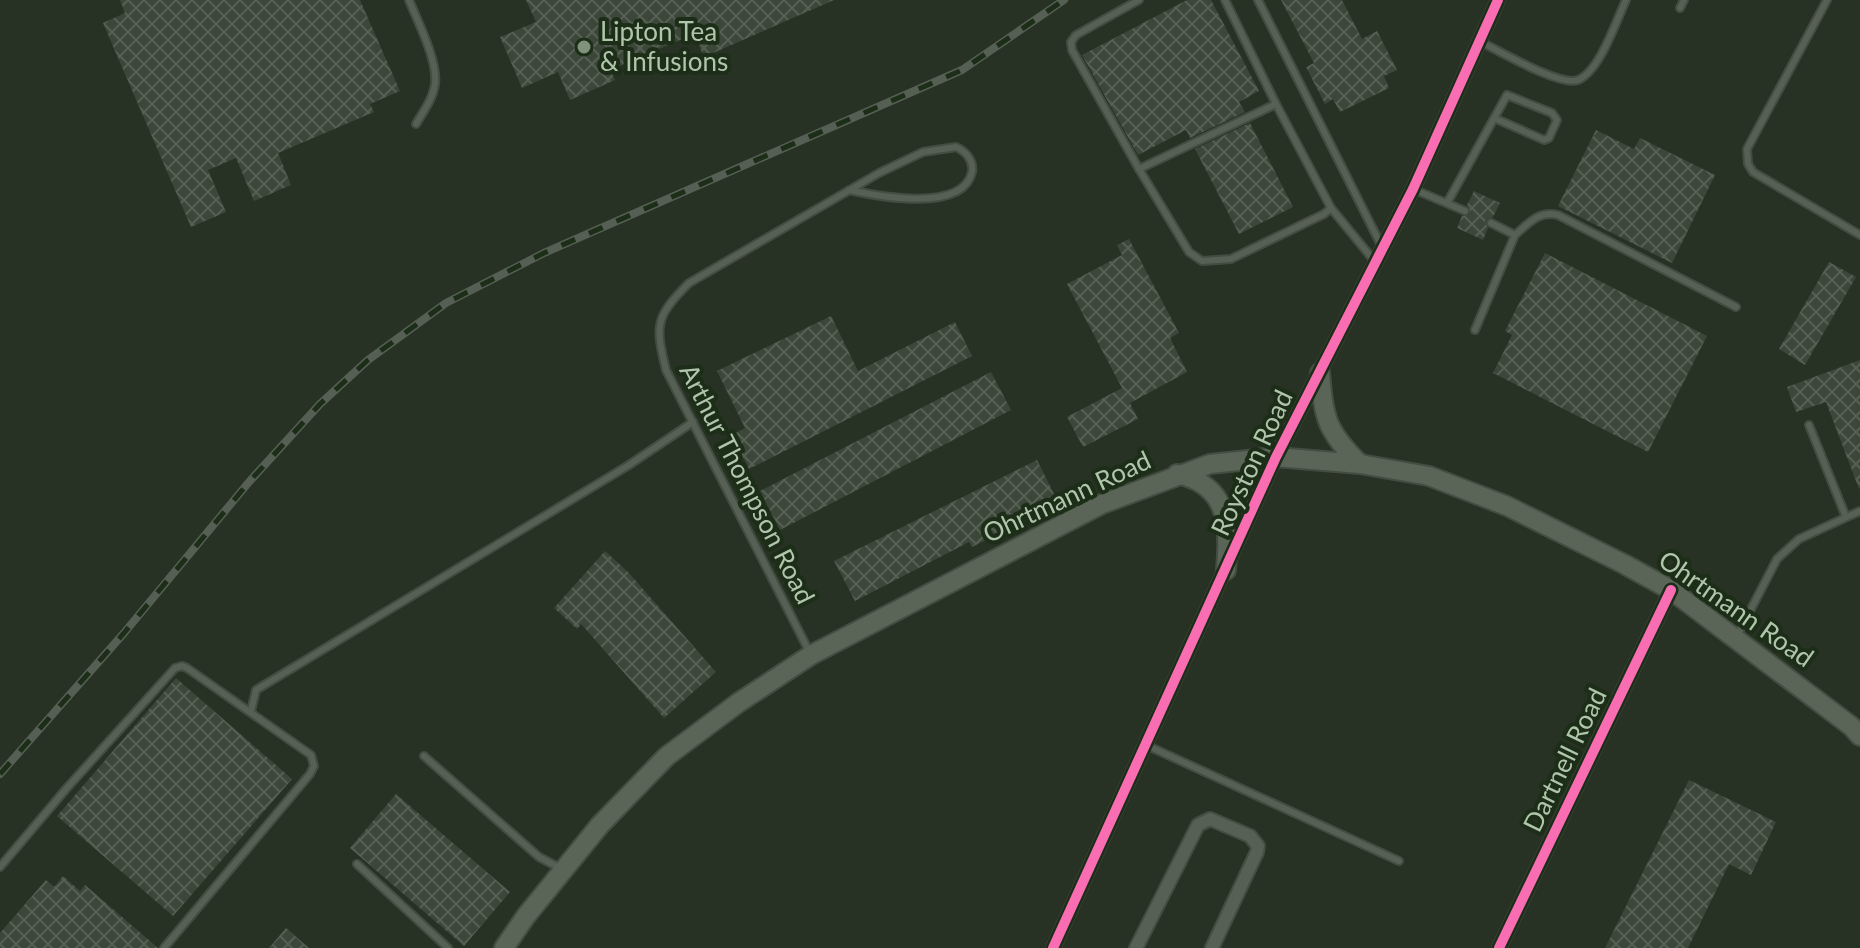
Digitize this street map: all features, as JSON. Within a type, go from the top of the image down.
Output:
[{"type":"main road","points":[[1320,373],[1324,415],[1329,427],[1345,450],[1360,464]]},
{"type":"main road","name":"Ohrtmann Road","points":[[504,948],[600,825],[667,756],[738,703],[811,655],[1102,504],[1210,464],[1276,457],[1360,464],[1429,476],[1507,506],[1671,590],[1851,726],[1860,736]]},
{"type":"main road","points":[[1177,474],[1205,484],[1219,501],[1228,522],[1226,570]]},
{"type":"street","name":"Royston Road","points":[[1053,948],[1276,457],[1413,189],[1498,0]]},
{"type":"street","name":"Dartnell Road","points":[[1499,948],[1671,590]]},
{"type":"street","points":[[1136,948],[1198,825],[1210,819],[1250,836],[1258,846],[1212,948]]},
{"type":"lane","points":[[409,0],[435,69],[431,99],[416,124]]},
{"type":"lane","points":[[1139,0],[1076,35],[1071,42],[1072,50],[1189,252],[1202,261],[1231,259],[1331,208]]},
{"type":"lane","points":[[1225,0],[1331,208],[1376,263]]},
{"type":"lane","points":[[1258,0],[1383,248]]},
{"type":"lane","points":[[1479,41],[1545,73],[1576,81],[1587,74],[1602,54],[1626,0]]},
{"type":"lane","points":[[1680,8],[1684,0]]},
{"type":"lane","points":[[1827,0],[1763,115],[1747,149],[1748,164],[1753,172],[1860,235]]},
{"type":"lane","points":[[1447,203],[1494,118],[1509,95],[1552,113],[1557,120],[1549,138],[1544,140],[1494,118]]},
{"type":"lane","points":[[1139,169],[1276,104]]},
{"type":"lane","name":"Arthur Thompson Road","points":[[811,655],[666,370],[657,335],[660,320],[670,302],[689,283],[849,190],[923,152],[956,147],[967,154],[971,164],[972,173],[963,187],[933,199],[894,198],[849,190]]},
{"type":"lane","points":[[1413,189],[1465,211]]},
{"type":"lane","points":[[1475,330],[1515,235],[1540,214],[1547,212],[1736,307]]},
{"type":"lane","points":[[1491,223],[1515,235]]},
{"type":"lane","points":[[251,711],[256,690],[629,465],[693,422]]},
{"type":"lane","points":[[1809,425],[1846,517]]},
{"type":"lane","points":[[1735,639],[1777,559],[1799,539],[1860,511]]},
{"type":"lane","points":[[0,867],[175,668],[187,668],[311,755],[314,766],[164,948]]},
{"type":"lane","points":[[1146,745],[1399,861]]},
{"type":"lane","points":[[424,756],[539,857],[563,869]]},
{"type":"lane","points":[[357,864],[448,948]]},
{"type":"building","points":[[120,0],[360,0],[400,91],[370,104],[374,112],[278,153],[291,185],[254,201],[236,158],[208,170],[226,212],[191,227],[103,23],[125,13]]},
{"type":"building","name":"Lipton Tea & Infusions","points":[[526,0],[834,0],[704,57],[694,34],[610,70],[615,80],[570,100],[558,72],[522,88],[500,37],[536,22]]},
{"type":"building","points":[[1187,0],[1211,0],[1259,91],[1239,102],[1245,112],[1190,138],[1186,130],[1138,155],[1082,55]]},
{"type":"building","points":[[1281,0],[1342,0],[1362,39],[1377,31],[1397,70],[1384,76],[1389,88],[1340,112],[1333,99],[1325,104],[1306,67],[1314,63]]},
{"type":"building","points":[[1250,123],[1293,207],[1239,234],[1195,149]]},
{"type":"building","points":[[1596,130],[1634,149],[1640,138],[1715,175],[1672,263],[1558,206]]},
{"type":"building","points":[[1474,191],[1500,203],[1493,217],[1485,221],[1488,228],[1483,240],[1457,228],[1462,216],[1470,214],[1467,205]]},
{"type":"building","points":[[1129,239],[1179,333],[1170,338],[1187,372],[1130,403],[1138,419],[1083,447],[1067,417],[1122,388],[1067,284],[1122,255],[1117,245]]},
{"type":"building","points":[[1545,253],[1707,336],[1648,452],[1493,373],[1512,335],[1505,331]]},
{"type":"building","points":[[1829,262],[1856,277],[1805,365],[1779,349]]},
{"type":"building","points":[[831,316],[858,371],[955,322],[972,356],[749,469],[732,435],[745,428],[717,371]]},
{"type":"building","points":[[1860,360],[1859,489],[1826,402],[1796,412],[1787,387]]},
{"type":"building","points":[[991,372],[1011,410],[780,530],[760,491]]},
{"type":"building","points":[[1037,460],[1059,504],[972,547],[969,542],[855,601],[834,561]]},
{"type":"building","points":[[605,551],[628,572],[716,672],[664,718],[581,624],[577,629],[554,608]]},
{"type":"building","points":[[176,678],[292,779],[173,916],[57,816]]},
{"type":"building","points":[[1689,780],[1776,822],[1751,875],[1729,864],[1688,948],[1605,948]]},
{"type":"building","points":[[396,794],[510,892],[464,946],[350,848]]},
{"type":"building","points":[[63,876],[80,891],[85,885],[158,948],[0,948],[0,933],[46,880],[54,887]]},
{"type":"building","points":[[286,928],[309,948],[269,948]]},
{"type":"railway","points":[[0,774],[124,633],[249,482],[320,404],[368,360],[446,303],[544,253],[962,70],[1064,0]]},
{"type":"cycle path","points":[[1053,948],[1276,457],[1413,189],[1498,0]]},
{"type":"cycle path","points":[[1499,948],[1671,590]]},
{"type":"place","name":"Lipton Tea & Infusions","points":[[584,47]]}]
